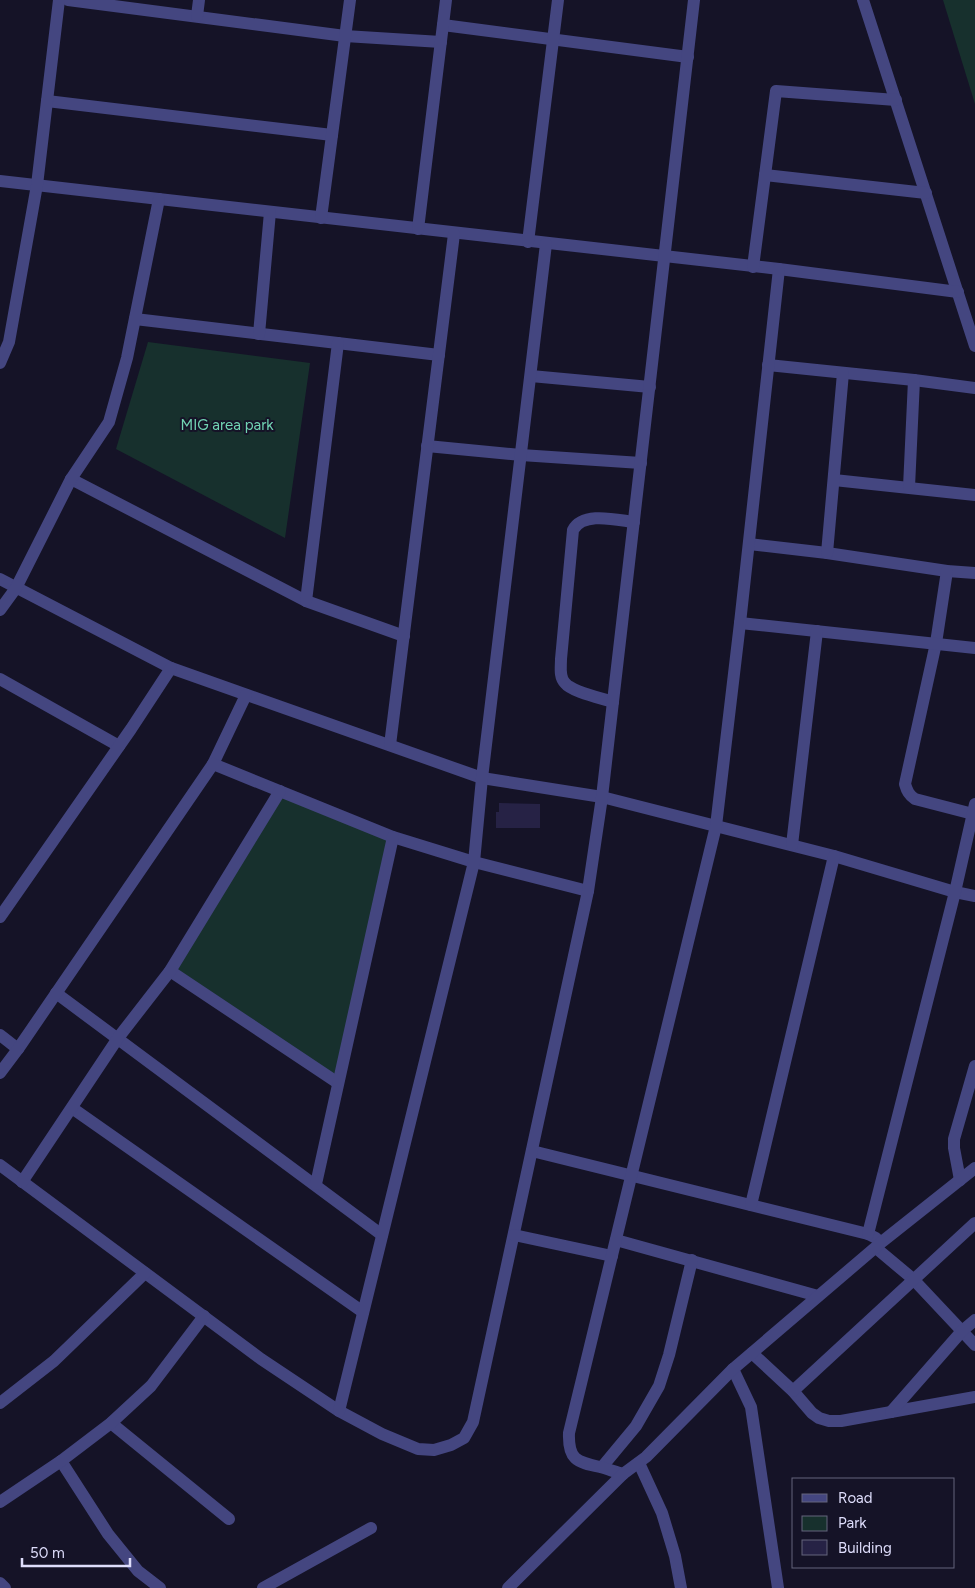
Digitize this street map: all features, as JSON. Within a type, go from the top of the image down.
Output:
[{"type":"street","points":[[0,363],[9,342],[37,185],[59,0]]},
{"type":"street","points":[[68,0],[345,36],[441,42]]},
{"type":"street","points":[[197,16],[199,0]]},
{"type":"street","points":[[321,218],[350,0]]},
{"type":"street","points":[[418,229],[446,0]]},
{"type":"street","points":[[528,242],[558,0]]},
{"type":"street","points":[[0,1165],[262,1359],[339,1411],[382,1434],[418,1449],[434,1450],[452,1445],[464,1438],[473,1422],[588,892],[602,797],[694,0]]},
{"type":"street","points":[[863,0],[975,346]]},
{"type":"street","points":[[443,25],[688,57]]},
{"type":"street","points":[[753,267],[776,91],[896,100]]},
{"type":"street","points":[[47,101],[332,134]]},
{"type":"street","points":[[765,175],[926,193]]},
{"type":"street","points":[[0,181],[958,292]]},
{"type":"street","points":[[0,610],[16,588],[71,479],[109,422],[127,358],[159,199]]},
{"type":"street","points":[[259,334],[270,212]]},
{"type":"street","points":[[390,745],[454,234]]},
{"type":"street","points":[[339,1411],[474,862],[482,778],[546,244]]},
{"type":"street","points":[[623,1474],[602,1467],[583,1464],[572,1455],[569,1445],[569,1432],[716,826],[778,270]]},
{"type":"street","points":[[135,319],[439,355]]},
{"type":"street","points":[[306,602],[338,343]]},
{"type":"street","points":[[768,365],[975,388]]},
{"type":"street","points":[[827,553],[843,372]]},
{"type":"street","points":[[530,376],[650,387]]},
{"type":"street","points":[[909,488],[914,380]]},
{"type":"street","points":[[428,446],[641,463]]},
{"type":"street","points":[[71,479],[306,602],[404,636]]},
{"type":"street","points":[[834,480],[975,495]]},
{"type":"street","points":[[613,702],[572,688],[562,678],[561,659],[573,530],[576,524],[590,518],[634,522]]},
{"type":"street","points":[[748,544],[827,553],[947,571],[975,573]]},
{"type":"street","points":[[868,1234],[973,817],[915,799],[907,791],[906,778],[936,643],[947,571]]},
{"type":"street","points":[[0,579],[171,668],[482,778],[602,797],[834,856],[955,892],[975,896]]},
{"type":"street","points":[[740,623],[975,648]]},
{"type":"street","points":[[792,845],[817,631]]},
{"type":"street","points":[[0,917],[171,668]]},
{"type":"street","points":[[0,679],[119,746]]},
{"type":"street","points":[[0,1073],[213,764],[246,695]]},
{"type":"street","points":[[213,764],[393,837],[474,862],[588,892]]},
{"type":"street","points":[[22,1182],[118,1038],[170,971],[280,791]]},
{"type":"street","points":[[316,1184],[393,837]]},
{"type":"street","points":[[751,1205],[834,856]]},
{"type":"street","points":[[170,971],[338,1083]]},
{"type":"street","points":[[56,993],[316,1184],[382,1235]]},
{"type":"street","points":[[0,1035],[18,1049]]},
{"type":"street","points":[[960,1180],[954,1139],[975,1066]]},
{"type":"street","points":[[72,1108],[363,1312]]},
{"type":"street","points":[[532,1151],[868,1234],[975,1345]]},
{"type":"street","points":[[508,1588],[623,1474],[646,1457],[733,1368],[879,1244],[975,1168]]},
{"type":"street","points":[[793,1391],[975,1224]]},
{"type":"street","points":[[514,1235],[612,1256]]},
{"type":"street","points":[[616,1240],[818,1296]]},
{"type":"street","points":[[602,1467],[636,1426],[658,1386],[669,1355],[692,1260]]},
{"type":"street","points":[[0,1403],[54,1361],[145,1273]]},
{"type":"street","points":[[0,1502],[61,1462],[111,1423],[151,1386],[204,1316]]},
{"type":"street","points":[[891,1412],[962,1331],[975,1320]]},
{"type":"street","points":[[752,1353],[793,1391],[812,1413],[819,1418],[829,1421],[841,1421],[975,1397]]},
{"type":"street","points":[[733,1368],[751,1407],[778,1588]]},
{"type":"street","points":[[111,1423],[229,1519]]},
{"type":"street","points":[[61,1462],[108,1534],[138,1571],[160,1588]]},
{"type":"street","points":[[639,1463],[662,1513],[675,1556],[681,1588]]},
{"type":"street","points":[[263,1588],[371,1528]]},
{"type":"street","points":[[0,1583],[5,1588]]},
{"type":"green space","points":[[943,0],[975,0],[975,104]]},
{"type":"green space","name":"MIG area park","points":[[148,342],[310,363],[285,538],[116,449]]},
{"type":"green space","points":[[280,791],[393,837],[338,1083],[170,971]]},
{"type":"building","points":[[499,803],[540,804],[540,828],[496,828],[496,812],[499,812]]}]
